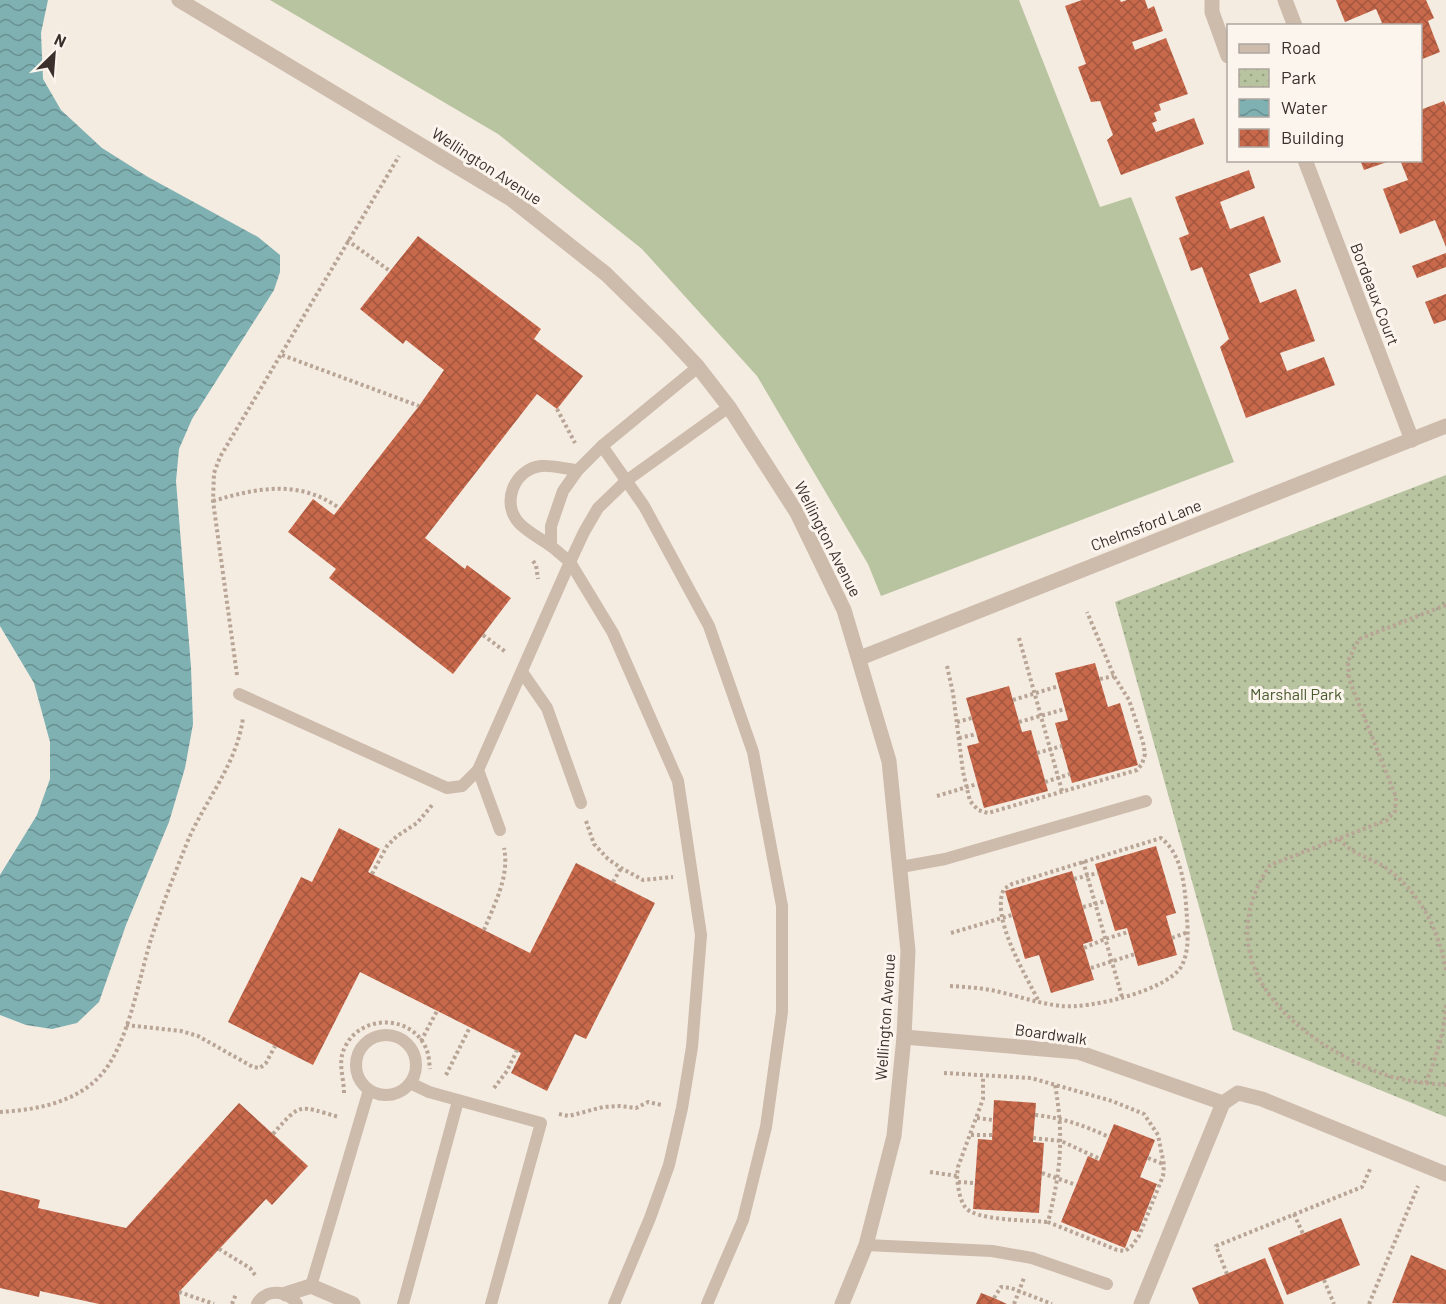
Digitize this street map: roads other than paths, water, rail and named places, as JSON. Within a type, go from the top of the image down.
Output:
[{"type":"street","name":"Wellington Avenue","points":[[179,0],[512,199],[606,274],[668,334],[698,367],[729,407],[797,513],[844,610],[889,761],[908,951],[904,1037],[894,1136],[866,1245],[842,1304]]},
{"type":"street","points":[[1212,0],[1212,12],[1227,53]]},
{"type":"street","points":[[1286,0],[1294,24]]},
{"type":"street","name":"Bordeaux Court","points":[[1306,162],[1412,440]]},
{"type":"street","name":"Chelmsford Lane","points":[[860,658],[1446,426]]},
{"type":"street","name":"Boardwalk","points":[[904,1037],[1078,1052],[1223,1103]]},
{"type":"street","points":[[1141,1304],[1223,1103],[1238,1093],[1262,1099],[1446,1174]]},
{"type":"street","points":[[292,1299],[311,1286],[353,1304]]},
{"type":"lane","points":[[551,546],[551,526],[563,490],[578,470],[602,446],[698,367]]},
{"type":"lane","points":[[239,694],[447,788],[462,786],[478,770],[570,562],[598,508],[626,481],[729,407]]},
{"type":"lane","points":[[602,446],[644,506],[709,626],[753,753],[782,906],[782,1012],[766,1127],[743,1220],[707,1304]]},
{"type":"lane","points":[[578,470],[542,466],[531,468],[514,484],[510,505],[519,523],[570,562],[613,633],[678,781],[701,935],[692,1047],[682,1108],[669,1165],[650,1218],[614,1304]]},
{"type":"lane","points":[[522,672],[547,708],[581,803]]},
{"type":"lane","points":[[478,770],[500,830]]},
{"type":"lane","points":[[901,867],[945,858],[1146,801]]},
{"type":"lane","points":[[382,1035],[392,1035],[409,1045],[416,1064],[415,1074],[410,1083],[395,1094],[387,1095],[369,1090],[358,1073],[359,1053],[364,1045],[382,1035]]},
{"type":"lane","points":[[410,1083],[458,1101],[541,1123],[491,1304]]},
{"type":"lane","points":[[311,1286],[369,1090]]},
{"type":"lane","points":[[403,1304],[458,1101]]},
{"type":"lane","points":[[866,1245],[963,1249],[1032,1258],[1107,1284]]},
{"type":"lane","points":[[257,1304],[267,1294],[276,1292],[292,1299]]},
{"type":"water","points":[[0,0],[48,0],[41,33],[43,79],[61,110],[102,148],[148,177],[258,237],[280,255],[280,272],[274,290],[192,419],[179,449],[176,481],[191,667],[193,724],[185,768],[169,822],[126,925],[99,1002],[77,1023],[52,1029],[26,1025],[0,1015],[0,875],[37,815],[50,779],[50,742],[34,683],[0,626]]},
{"type":"park label","name":"Marshall Park","points":[[1296,694]]}]
